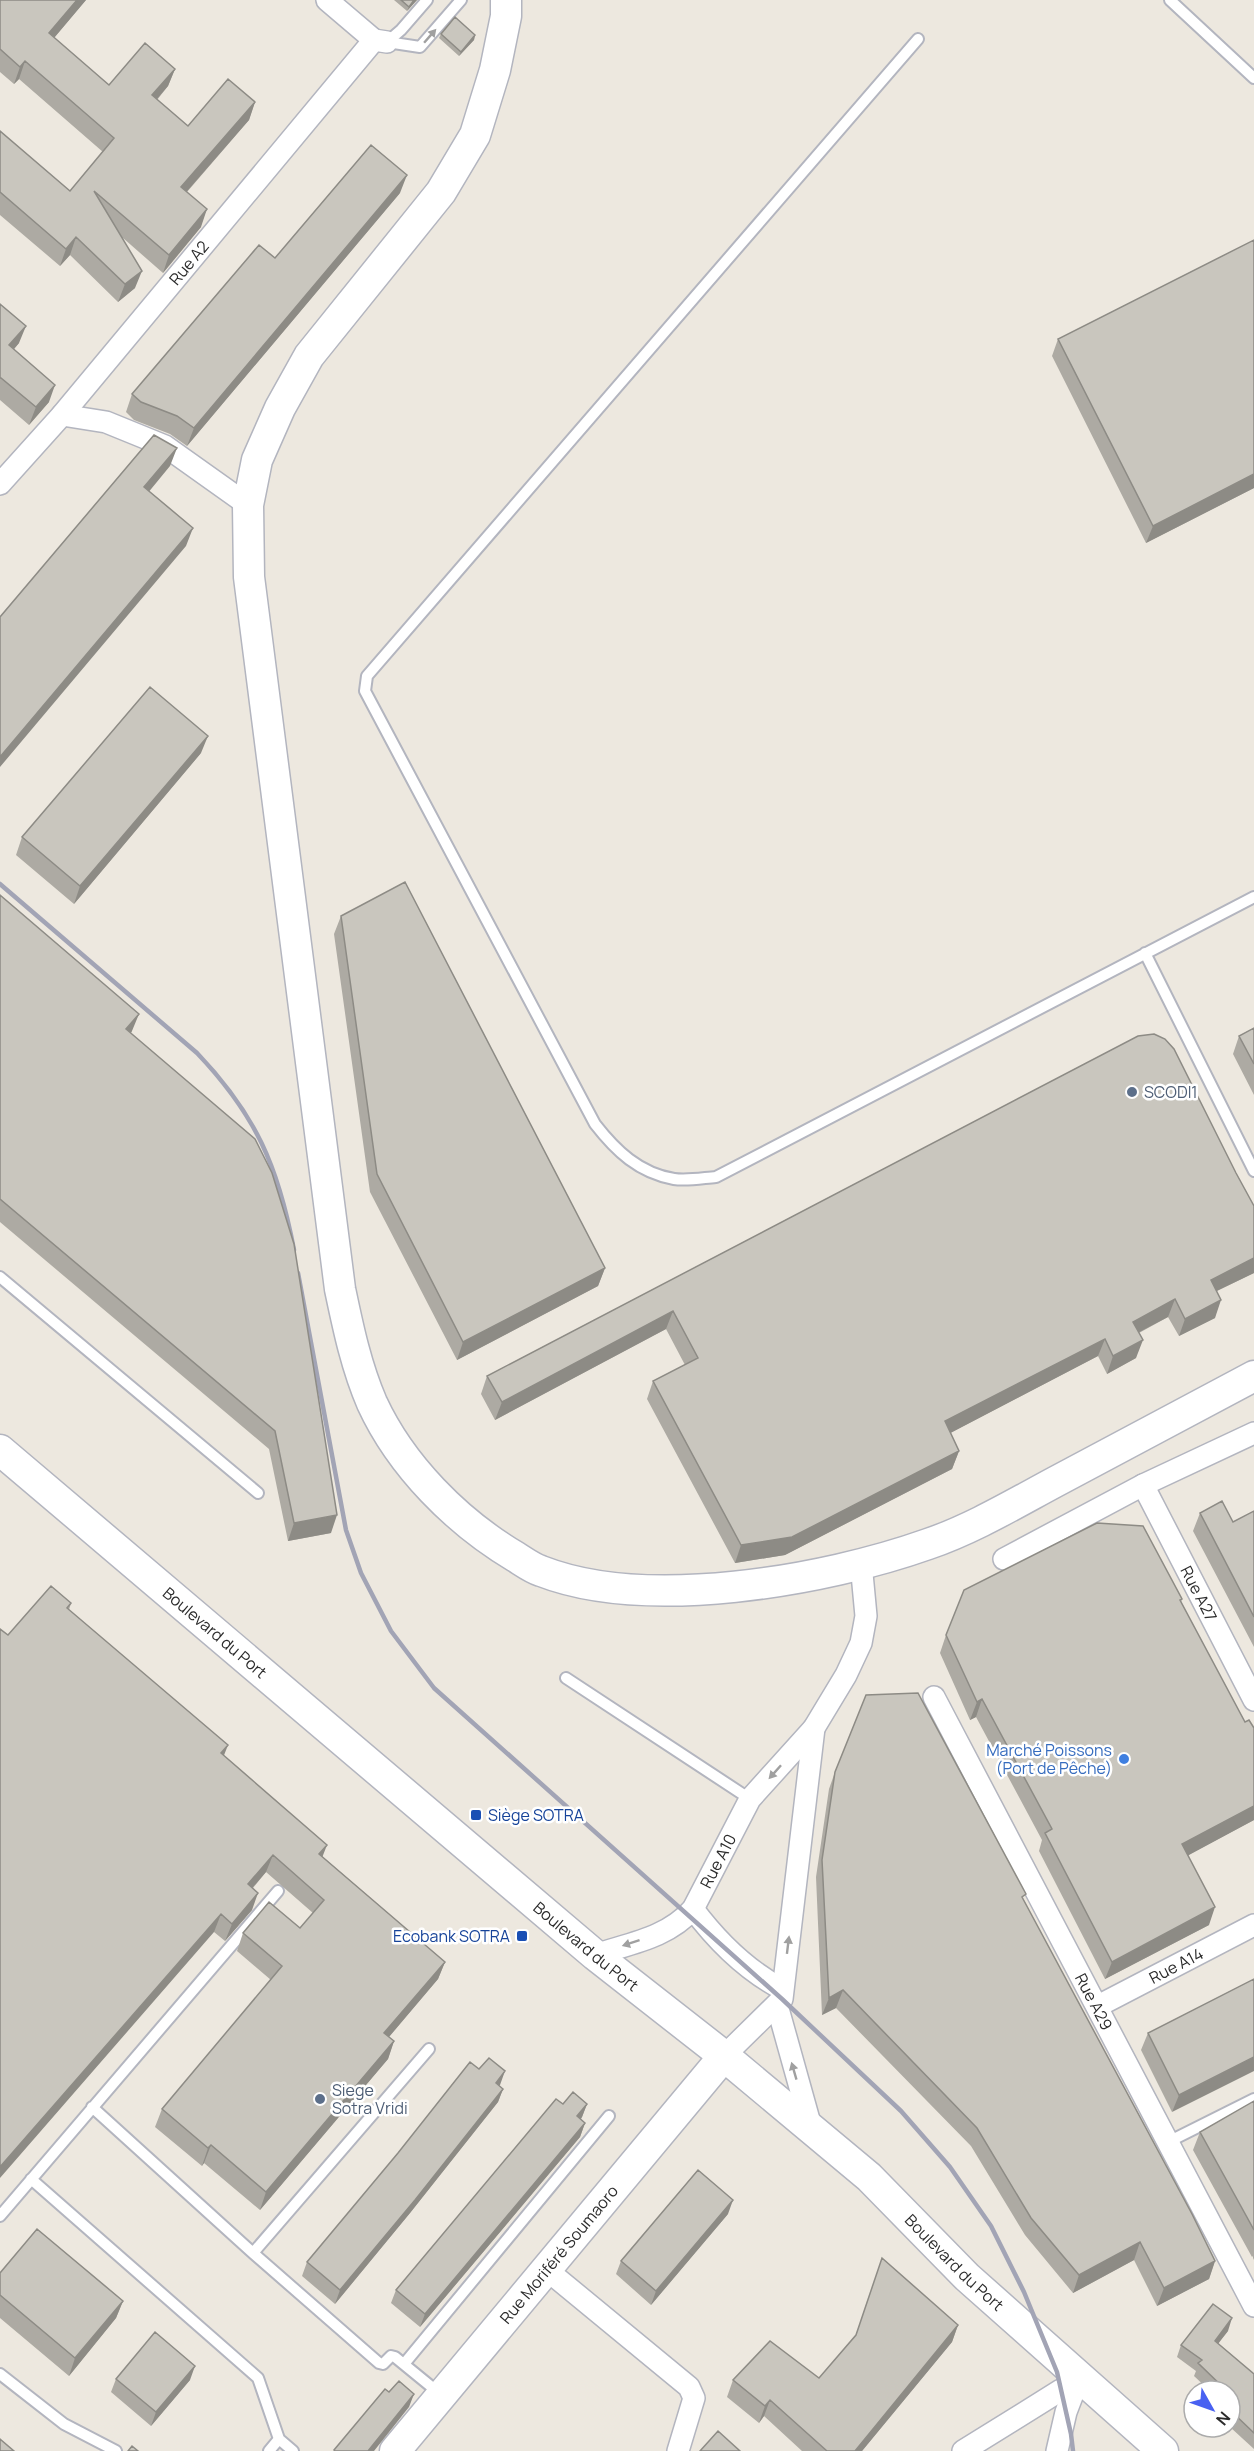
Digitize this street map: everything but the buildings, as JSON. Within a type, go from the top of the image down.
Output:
[{"type":"street","points":[[327,0],[380,41]]},
{"type":"street","points":[[506,0],[506,16],[495,70],[475,135],[441,192],[309,356],[280,408],[257,460],[248,506],[249,577],[340,1289],[354,1352],[373,1404],[404,1456],[442,1500],[486,1540],[540,1571],[597,1585],[663,1591],[734,1587],[802,1577],[930,1544],[994,1514],[1254,1376]]},
{"type":"street","name":"Rue A2","points":[[0,484],[62,415],[380,41]]},
{"type":"street","points":[[62,415],[106,422],[165,446],[248,506]]},
{"type":"street","points":[[1004,1559],[1143,1485],[1254,1432]]},
{"type":"street","name":"Boulevard du Port","points":[[0,1450],[595,1955],[811,2127],[869,2177],[967,2277],[1078,2381],[1163,2451]]},
{"type":"street","name":"Rue A27","points":[[1143,1485],[1254,1700]]},
{"type":"street","name":"Rue A10","points":[[595,1955],[668,1931],[680,1924],[693,1909],[750,1799],[814,1728],[846,1675],[861,1643],[866,1616],[861,1563]]},
{"type":"street","name":"Rue A29","points":[[934,1697],[1254,2306]]},
{"type":"street","name":"Rue A10","points":[[811,2127],[779,1997],[814,1728]]},
{"type":"street","points":[[693,1909],[724,1945],[764,1979],[779,1997],[724,2056]]},
{"type":"street","name":"Rue A14","points":[[1098,2006],[1254,1924]]},
{"type":"street","name":"Rue Moriféré Soumaoro","points":[[395,2451],[724,2056]]},
{"type":"street","points":[[547,2270],[693,2392],[678,2451]]},
{"type":"street","points":[[963,2451],[1078,2381]]},
{"type":"street","points":[[1057,2451],[1066,2412],[1078,2381]]},
{"type":"lane","points":[[380,41],[401,30],[427,0]]},
{"type":"lane","points":[[380,41],[420,47],[461,0]]},
{"type":"lane","points":[[1170,0],[1254,78]]},
{"type":"lane","points":[[918,39],[367,676],[365,691],[585,1108],[608,1141],[643,1171],[676,1179],[716,1177],[1254,897]]},
{"type":"lane","points":[[1145,953],[1254,1171]]},
{"type":"lane","points":[[0,1277],[258,1493]]},
{"type":"lane","points":[[566,1678],[750,1799]]},
{"type":"lane","points":[[0,2216],[278,1891]]},
{"type":"lane","points":[[253,2253],[429,2049]]},
{"type":"lane","points":[[1168,2142],[1254,2099]]},
{"type":"lane","points":[[92,2108],[379,2363],[383,2364],[393,2356],[442,2396]]},
{"type":"lane","points":[[404,2364],[609,2116]]},
{"type":"lane","points":[[32,2179],[258,2378],[279,2439],[294,2451]]},
{"type":"lane","points":[[0,2374],[64,2424],[116,2451]]},
{"type":"lane","points":[[269,2451],[279,2439]]},
{"type":"railway","points":[[0,884],[197,1053],[235,1098],[262,1143],[272,1167],[288,1220],[294,1250]]},
{"type":"railway","points":[[298,1273],[346,1530],[361,1573],[391,1631],[434,1688],[782,1999],[901,2111],[950,2167],[991,2226],[1024,2292],[1057,2372],[1073,2451]]},
{"type":"place","name":"SCODI1","points":[[1132,1092]]},
{"type":"place","name":"Marché Poissons (Port de Pêche)","points":[[1124,1759]]},
{"type":"place","name":"Siège SOTRA","points":[[476,1815]]},
{"type":"place","name":"Ecobank SOTRA","points":[[522,1936]]},
{"type":"place","name":"Siege Sotra Vridi","points":[[320,2099]]}]
